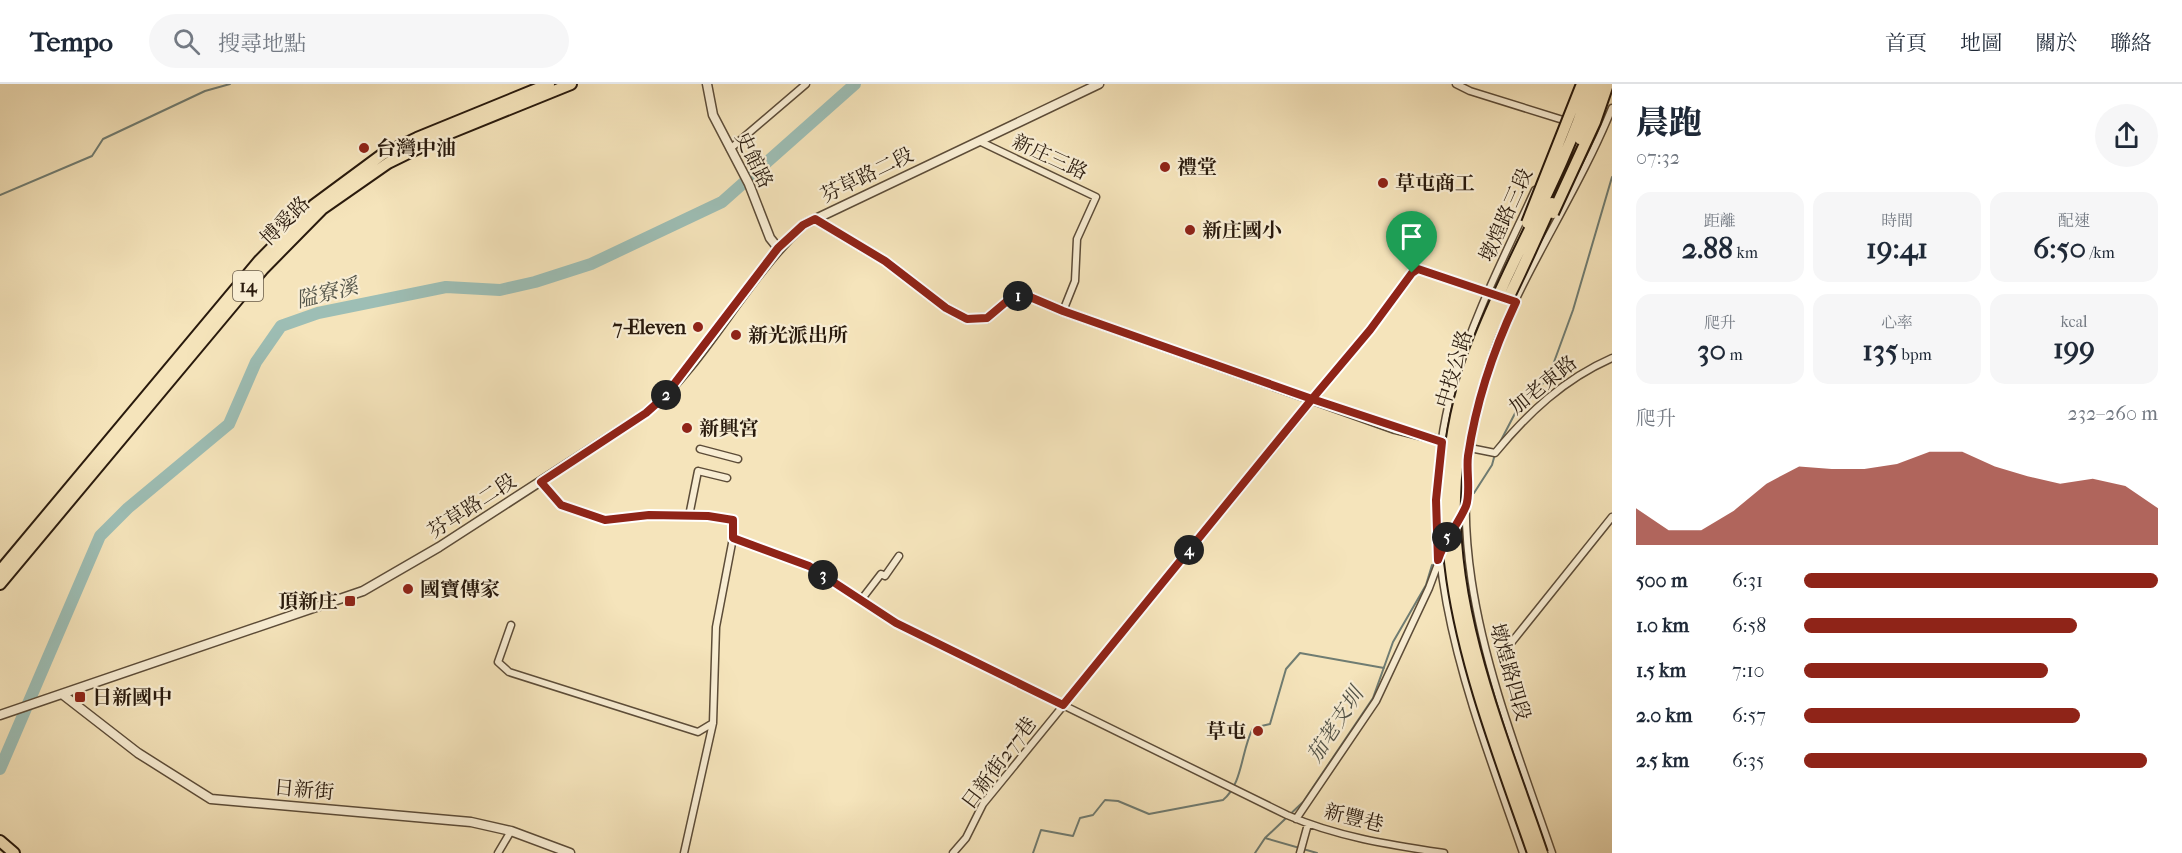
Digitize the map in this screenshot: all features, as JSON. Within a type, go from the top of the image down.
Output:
[{"type":"main road","name":"博愛路","points":[[0,571],[259,261],[314,205],[425,134],[549,84]]},
{"type":"main road","name":"博愛路","points":[[385,158],[572,84]]},
{"type":"main road","points":[[1519,265],[1526,226],[1582,84]]},
{"type":"main road","name":"中投公路","points":[[1542,853],[1490,703],[1478,658],[1456,549],[1455,499],[1458,455],[1471,392],[1487,341],[1581,119],[1591,84]]},
{"type":"main road","name":"中投公路","points":[[1533,853],[1469,661],[1447,552],[1446,500],[1450,454],[1463,391],[1480,338],[1519,265],[1587,122],[1599,84]]},
{"type":"main road","points":[[1519,265],[1563,197],[1608,84]]},
{"type":"main road","name":"博愛路","points":[[0,584],[263,269],[357,177]]},
{"type":"main road","points":[[0,841],[14,853]]},
{"type":"street","name":"史館路","points":[[707,84],[712,114],[749,184],[770,238],[778,248]]},
{"type":"street","points":[[732,152],[806,84]]},
{"type":"street","name":"芬草路二段","points":[[2,715],[363,591],[410,566],[646,413],[665,396],[778,248],[803,225],[1099,84]]},
{"type":"street","points":[[1456,84],[1470,91],[1563,120]]},
{"type":"street","name":"墩煌路三段","points":[[1438,560],[1436,500],[1442,442],[1452,389],[1466,346],[1544,169],[1577,84]]},
{"type":"street","points":[[815,219],[885,261],[946,308],[967,319],[987,318],[1006,302],[1023,294],[1063,311],[1312,399],[1442,442],[1470,447],[1480,393],[1496,344],[1578,184],[1612,108]]},
{"type":"street","name":"新庄三路","points":[[978,141],[1096,197],[1077,238],[1075,281],[1063,311]]},
{"type":"street","points":[[1544,169],[1578,184]]},
{"type":"street","name":"日新街277巷","points":[[953,853],[966,838],[983,804],[1370,330],[1412,273],[1418,269],[1490,291]]},
{"type":"street","points":[[1490,291],[1516,302]]},
{"type":"street","name":"加老東路","points":[[1470,447],[1495,453],[1533,410],[1578,375],[1612,358]]},
{"type":"street","name":"墩煌路四段","points":[[1470,447],[1466,494],[1466,552],[1486,660],[1552,853]]},
{"type":"street","points":[[700,449],[738,459]]},
{"type":"street","points":[[689,516],[698,471],[727,478]]},
{"type":"street","points":[[541,482],[561,505],[605,520],[649,515],[733,520],[733,538],[716,627],[713,723],[684,853]]},
{"type":"street","points":[[1292,817],[1376,701],[1429,588],[1443,545],[1466,505]]},
{"type":"street","points":[[1511,643],[1612,517]]},
{"type":"street","name":"新豐巷","points":[[733,538],[809,566],[896,623],[1292,817],[1308,824],[1375,842],[1444,853]]},
{"type":"street","points":[[861,600],[881,574],[885,576],[899,556]]},
{"type":"street","points":[[1438,560],[1460,665],[1523,853]]},
{"type":"street","points":[[511,626],[498,662],[509,672],[698,732],[713,723]]},
{"type":"street","name":"日新街","points":[[62,694],[138,753],[211,799],[471,822],[511,831],[570,853]]},
{"type":"street","points":[[1300,853],[1308,824]]},
{"type":"street","points":[[498,853],[511,831]]},
{"type":"waterway","points":[[0,195],[92,156],[103,139],[205,91],[230,84]]},
{"type":"waterway","name":"隘寮溪","points":[[0,769],[100,536],[128,508],[229,424],[256,362],[281,326],[318,313],[446,287],[500,290],[535,282],[591,264],[722,202],[855,84]]},
{"type":"waterway","points":[[1498,446],[1523,398],[1545,382],[1550,373],[1573,310],[1612,177]]},
{"type":"waterway","points":[[1474,493],[1492,465],[1495,454]]},
{"type":"waterway","name":"茄荖支圳","points":[[1255,853],[1265,838],[1303,802],[1373,698],[1393,642],[1426,585],[1432,565]]},
{"type":"waterway","points":[[1033,853],[1041,830],[1073,836],[1080,818],[1093,815],[1105,800],[1118,801],[1149,814],[1223,800],[1230,793],[1238,776],[1253,728],[1270,724],[1286,669],[1300,653],[1384,668]]},
{"type":"waterway","points":[[1265,838],[1317,853]]},
{"type":"place","name":"台灣中油","points":[[364,148]]},
{"type":"place","name":"禮堂","points":[[1165,167]]},
{"type":"place","name":"草屯商工","points":[[1383,183]]},
{"type":"place","name":"新庄國小","points":[[1190,230]]},
{"type":"place","name":"7-Eleven","points":[[698,327]]},
{"type":"place","name":"新光派出所","points":[[736,335]]},
{"type":"place","name":"新興宮","points":[[687,428]]},
{"type":"place","name":"國寶傳家","points":[[408,589]]},
{"type":"place","name":"頂新庄","points":[[350,601]]},
{"type":"place","name":"日新國中","points":[[80,697]]},
{"type":"place","name":"草屯","points":[[1258,731]]},
{"type":"route","points":[[1412,273],[1370,330],[1312,399],[1063,311],[1023,294],[1006,302],[987,318],[967,319],[946,308],[885,261],[815,219],[803,225],[778,248],[714,335],[665,396],[646,413],[541,482],[549,494],[561,505],[605,520],[649,515],[708,516],[733,520],[733,538],[809,566],[896,623],[1063,705],[1312,399],[1395,429],[1442,442],[1436,500],[1438,560],[1443,545],[1466,505],[1468,457],[1480,393],[1496,344],[1516,302],[1490,291],[1418,269],[1412,273]]}]
